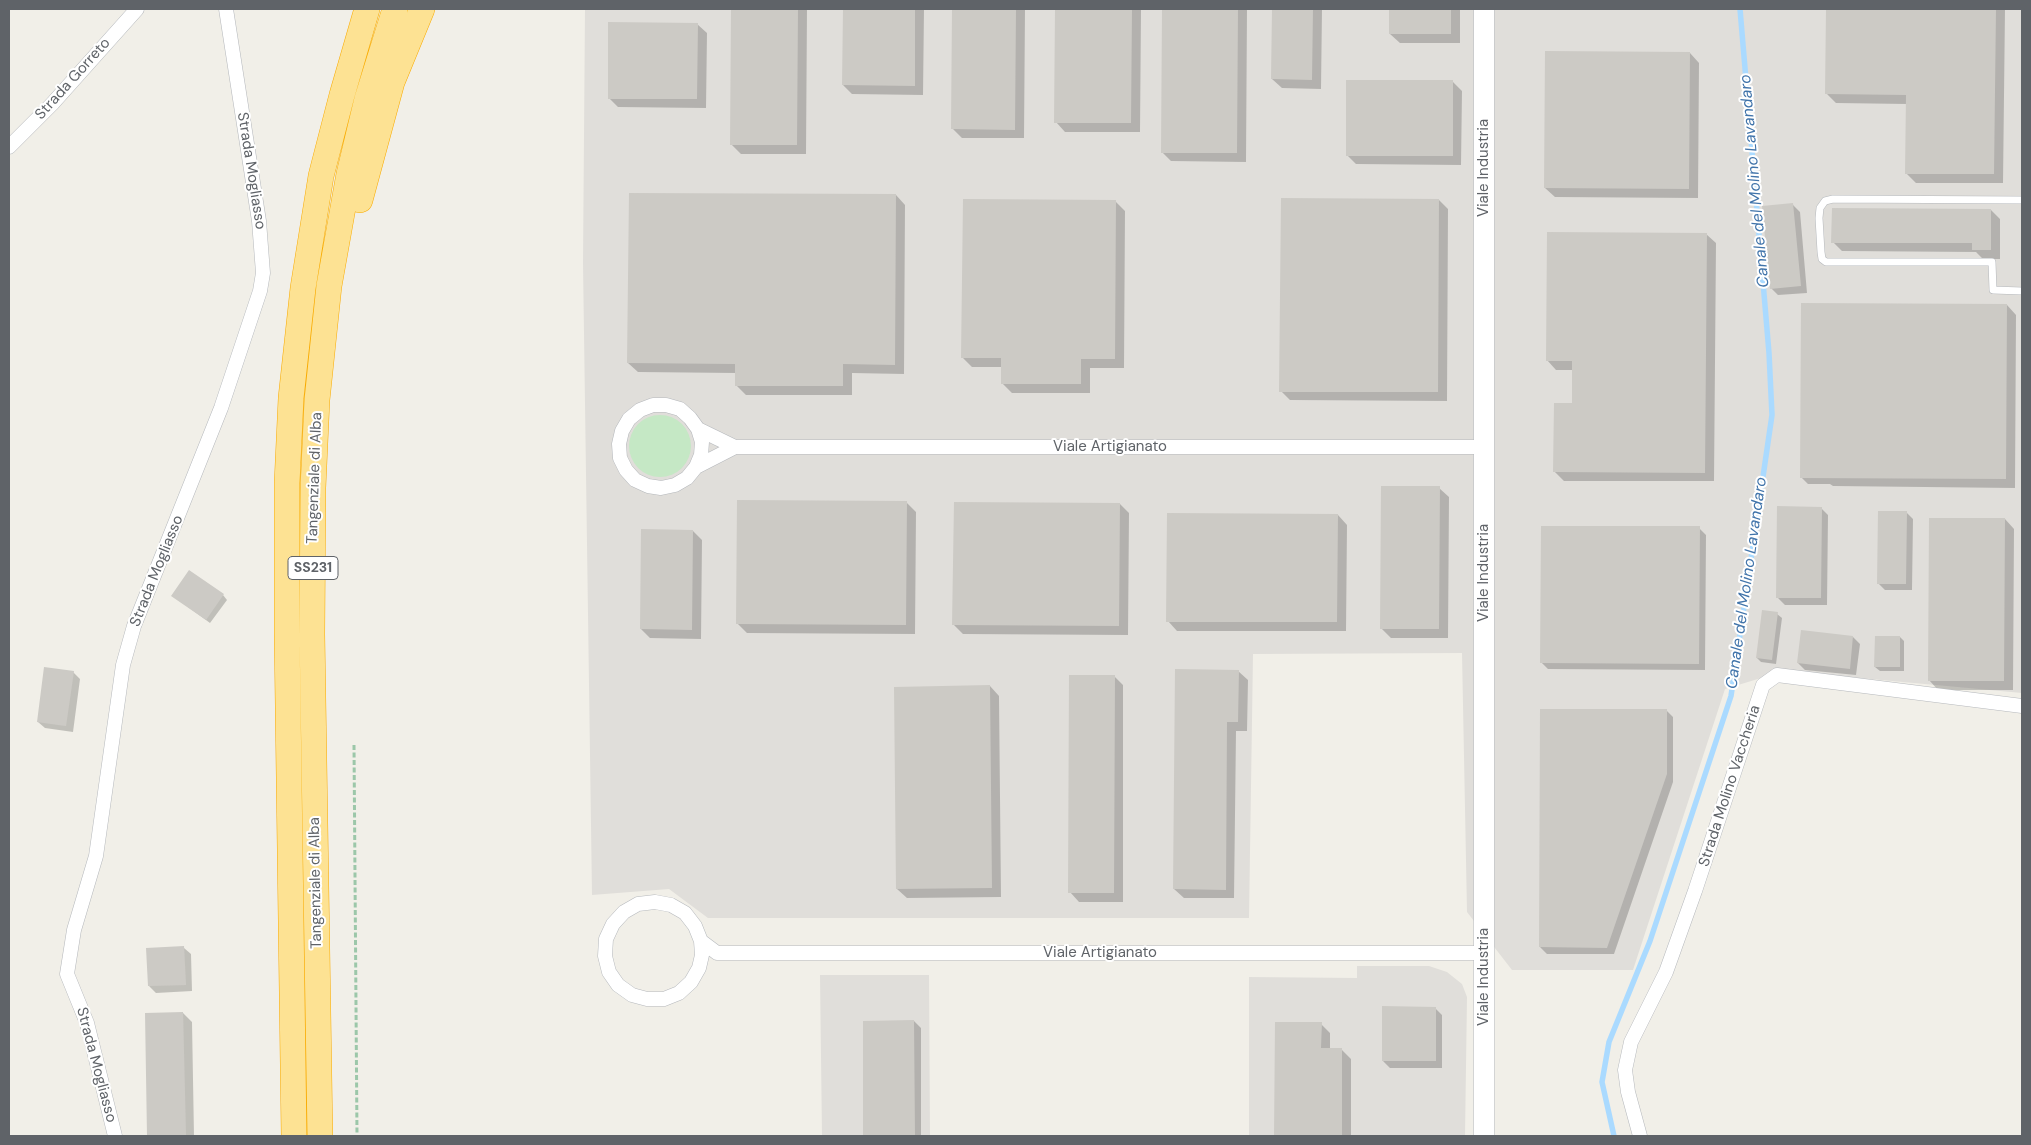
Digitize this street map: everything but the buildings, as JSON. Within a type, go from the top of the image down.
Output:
[{"type":"highway","name":"Tangenziale di Alba","points":[[294,1136],[287,634],[287,482],[291,398],[303,288],[322,176],[342,95],[367,9]]},
{"type":"highway","name":"Tangenziale di Alba","points":[[320,1136],[312,634],[313,488],[321,360],[329,286],[349,174],[367,99],[395,9]]},
{"type":"highway","points":[[321,360],[345,279],[362,190],[392,82],[422,9]]},
{"type":"street","name":"Strada Gorreto","points":[[9,147],[52,104],[137,9]]},
{"type":"street","name":"Strada Mogliasso","points":[[115,1136],[87,1023],[67,974],[74,930],[96,856],[123,665],[134,626],[221,408],[260,291],[263,272],[259,222],[226,9]]},
{"type":"street","name":"Viale Industria","points":[[1484,9],[1484,1136]]},
{"type":"street","points":[[696,468],[701,448],[698,429],[690,418],[680,410],[666,405],[653,405],[640,410],[629,419],[622,431],[618,444],[620,458],[626,470],[635,480],[648,486],[662,488],[675,485],[687,478],[696,468],[735,447]]},
{"type":"street","points":[[698,429],[735,447]]},
{"type":"street","name":"Viale Artigianato","points":[[735,447],[1484,447]]},
{"type":"street","name":"Strada Molino Vaccheria","points":[[1640,1136],[1628,1092],[1625,1070],[1631,1042],[1666,972],[1695,891],[1763,685],[1777,675],[2022,706]]},
{"type":"street","points":[[654,902],[671,905],[685,913],[695,926],[701,941],[702,955],[699,968],[691,982],[679,993],[664,998],[647,1000],[632,995],[618,985],[609,972],[605,956],[606,939],[613,924],[624,912],[638,904],[654,902]]},
{"type":"street","points":[[699,968],[716,953],[701,941]]},
{"type":"street","name":"Viale Artigianato","points":[[716,953],[1484,952]]},
{"type":"lane","points":[[2022,200],[1833,199],[1825,201],[1820,208],[1821,252],[1822,259],[1826,262],[1992,262],[1993,290],[2022,291]]},
{"type":"path","points":[[354,745],[357,1136]]},
{"type":"shaded area","points":[[585,9],[2022,9],[2022,693],[1784,671],[1725,689],[1633,970],[1512,970],[1467,912],[1462,653],[1253,654],[1249,918],[708,918],[669,889],[592,895],[583,263]]},
{"type":"shaded area","points":[[1357,966],[1429,966],[1447,972],[1462,984],[1467,997],[1465,1136],[1249,1136],[1249,977],[1357,978]]},
{"type":"shaded area","points":[[820,975],[929,975],[930,1136],[822,1136]]},
{"type":"green space","points":[[660,415],[672,418],[682,424],[688,434],[691,446],[688,458],[682,468],[672,474],[660,477],[648,474],[638,468],[632,458],[629,446],[632,434],[638,424],[648,418]]},
{"type":"waterway","name":"Canale del Molino Lavandaro","points":[[1614,1136],[1602,1082],[1609,1042],[1650,941],[1731,696],[1772,415],[1769,353],[1740,9]]}]
